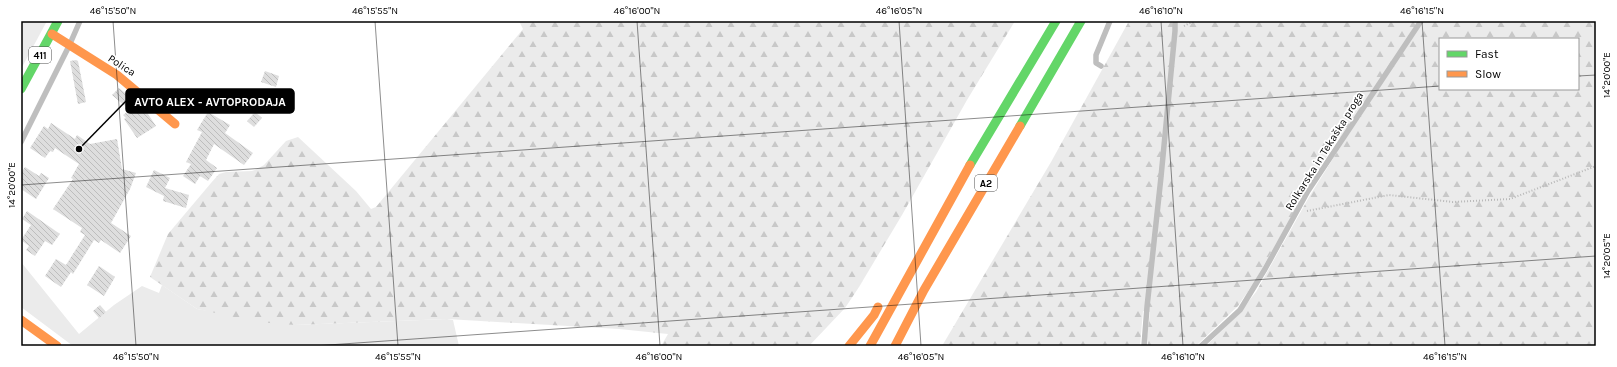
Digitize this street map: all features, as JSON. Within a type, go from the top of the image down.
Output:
[{"type":"main road","name":"411","points":[[21,89],[58,21]]},
{"type":"main road","name":"A2","points":[[870,346],[903,284],[998,117],[1056,21]]},
{"type":"main road","name":"A2","points":[[895,346],[928,284],[1080,21]]},
{"type":"main road","name":"Polica","points":[[52,34],[121,77],[175,124]]},
{"type":"main road","points":[[849,346],[874,315],[884,299],[903,284]]},
{"type":"main road","points":[[21,320],[57,346]]},
{"type":"lane","points":[[21,142],[80,21]]},
{"type":"lane","points":[[1101,66],[1096,63],[1096,55],[1110,21]]},
{"type":"lane","points":[[1144,346],[1146,307],[1161,177],[1175,21]]},
{"type":"lane","name":"Rolkarska in Tekaška proga","points":[[1201,346],[1240,310],[1265,269],[1308,191],[1355,118],[1421,21]]},
{"type":"path","points":[[1175,31],[1194,21]]},
{"type":"path","points":[[1296,213],[1389,195],[1453,202],[1510,199],[1596,166]]},
{"type":"green space","points":[[21,21],[47,21],[21,69]]},
{"type":"green space","points":[[519,21],[1015,21],[967,100],[902,215],[859,287],[845,308],[809,346],[661,346],[668,334],[619,329],[447,319],[295,325],[257,322],[197,309],[150,277],[168,234],[219,174],[226,172],[252,171],[257,169],[264,165],[286,141],[298,137],[356,191],[371,209],[376,207],[523,29]]},
{"type":"green space","points":[[1129,21],[1596,21],[1596,346],[1206,346],[1237,316],[1256,292],[1309,197],[1344,141],[1339,137],[1308,187],[1256,279],[1238,306],[1196,346],[1148,346],[1147,337],[1150,312],[1143,311],[1140,346],[942,346],[1051,162]]},
{"type":"green space","points":[[21,262],[79,334],[114,305],[142,286],[159,293],[162,285],[197,309],[295,325],[453,320],[459,346],[73,346],[21,307]]},
{"type":"building","points":[[70,61],[78,61],[86,102],[78,104]]},
{"type":"building","points":[[265,71],[279,76],[276,87],[261,82]]},
{"type":"building","points":[[119,88],[144,108],[156,126],[137,138],[124,119],[126,118],[123,115],[130,110],[112,95]]},
{"type":"building","points":[[208,112],[230,125],[225,133],[253,153],[244,165],[214,144],[206,160],[217,168],[208,181],[200,176],[195,184],[183,176],[191,164],[186,162],[202,132],[197,130]]},
{"type":"building","points":[[255,112],[262,118],[254,127],[247,121]]},
{"type":"building","points":[[51,123],[75,139],[77,135],[90,144],[117,139],[122,169],[136,173],[130,189],[111,223],[131,236],[120,253],[101,240],[99,243],[94,240],[73,274],[71,272],[61,287],[45,276],[56,259],[66,265],[85,235],[80,232],[82,228],[53,209],[73,179],[71,178],[79,164],[55,148],[53,152],[50,151],[45,158],[30,148],[44,126],[48,129]]},
{"type":"building","points":[[25,167],[39,176],[41,173],[49,178],[36,199],[21,189],[21,173]]},
{"type":"building","points":[[154,170],[170,178],[165,188],[189,195],[186,208],[163,201],[164,196],[146,187]]},
{"type":"building","points":[[27,211],[60,234],[52,245],[45,241],[35,256],[26,250],[29,246],[21,240],[31,225],[22,219]]},
{"type":"building","points":[[99,266],[115,277],[104,296],[87,285]]},
{"type":"building","points":[[100,305],[106,312],[99,318],[93,311]]},
{"type":"traffic: fast","points":[[21,89],[58,21]]},
{"type":"traffic: fast","points":[[970,165],[1056,21]]},
{"type":"traffic: fast","points":[[1020,126],[1081,21]]},
{"type":"traffic: slow","points":[[52,34],[117,75],[175,124]]},
{"type":"traffic: slow","points":[[895,346],[924,290],[1020,126]]},
{"type":"traffic: slow","points":[[870,346],[970,165]]},
{"type":"traffic: slow","points":[[849,346],[874,315],[878,307]]},
{"type":"traffic: slow","points":[[21,320],[57,346]]},
{"type":"place","name":"AVTO ALEX - AVTOPRODAJA","points":[[79,149]]}]
